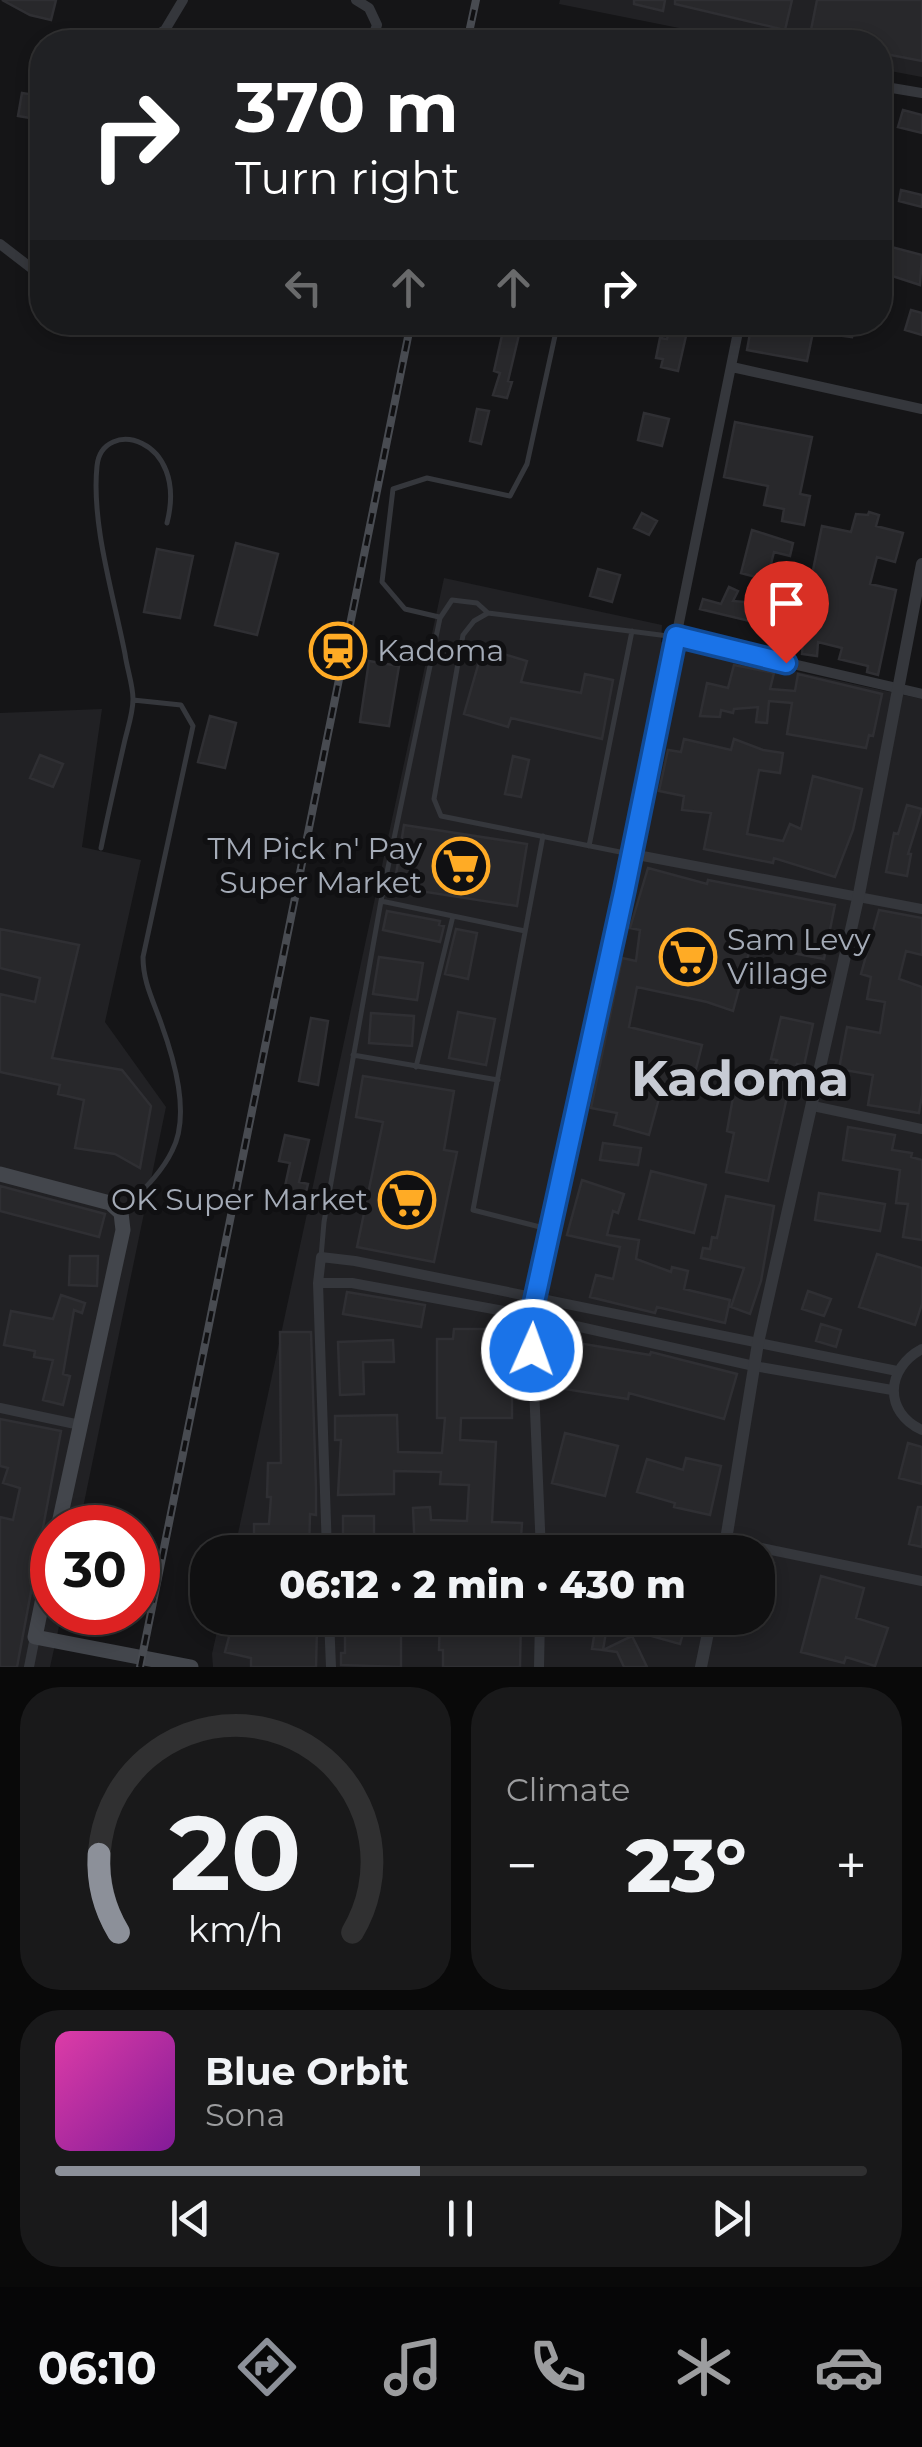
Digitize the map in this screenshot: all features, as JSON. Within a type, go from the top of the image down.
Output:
[{"type":"main road","points":[[0,1174],[110,1203],[120,1213],[123,1230],[63,1505]]},
{"type":"main road","points":[[35,1637],[191,1667]]},
{"type":"street","points":[[164,30],[182,0]]},
{"type":"street","points":[[356,0],[370,8],[375,30]]},
{"type":"street","points":[[892,88],[922,93]]},
{"type":"street","points":[[0,244],[30,267]]},
{"type":"street","points":[[540,1535],[531,1316],[632,854],[738,335]]},
{"type":"street","points":[[732,367],[922,409]]},
{"type":"street","points":[[727,1535],[758,1343],[858,894],[922,564]]},
{"type":"street","points":[[676,636],[922,694]]},
{"type":"street","points":[[632,854],[922,908]]},
{"type":"street","points":[[813,1106],[922,1129]]},
{"type":"street","points":[[326,1535],[318,1283],[321,1257],[896,1371]]},
{"type":"street","points":[[318,1283],[352,1284],[531,1316],[754,1366],[892,1390]]},
{"type":"street","points":[[922,1349],[906,1358],[896,1371],[892,1390],[905,1420],[922,1430]]},
{"type":"street","points":[[0,1408],[80,1425]]},
{"type":"street","points":[[775,1556],[922,1581]]},
{"type":"street","points":[[330,1635],[331,1667]]},
{"type":"street","points":[[539,1667],[540,1635]]},
{"type":"street","points":[[701,1667],[708,1635]]},
{"type":"street","points":[[28,1667],[35,1637]]},
{"type":"lane","points":[[440,618],[405,609],[382,582],[393,489],[427,478],[510,496],[527,464],[555,335]]},
{"type":"lane","points":[[101,848],[133,700],[99,517],[97,463],[107,446],[131,440],[146,443],[156,452],[172,488],[167,523]]},
{"type":"lane","points":[[321,1257],[381,901],[440,618],[452,600],[476,603],[488,613],[676,636]]},
{"type":"lane","points":[[488,613],[474,621],[463,635],[434,799],[436,809],[441,816],[632,854]]},
{"type":"lane","points":[[589,846],[632,631]]},
{"type":"lane","points":[[120,1213],[148,1186],[172,1151],[180,1128],[170,1048],[143,978],[142,957],[193,726],[181,705],[133,700]]},
{"type":"lane","points":[[543,836],[474,1210],[551,1230]]},
{"type":"lane","points":[[381,901],[525,931]]},
{"type":"lane","points":[[416,1066],[453,916]]},
{"type":"lane","points":[[353,1056],[498,1080]]},
{"type":"shaded area","points":[[560,0],[922,0],[922,77],[892,71],[892,30],[689,30],[559,4]]},
{"type":"shaded area","points":[[444,578],[662,625],[661,642],[922,699],[922,1667],[213,1667],[216,1635],[775,1635],[775,1535],[238,1535]]},
{"type":"shaded area","points":[[102,709],[82,847],[141,860],[105,1022],[166,1107],[84,1505],[30,1505],[30,1635],[57,1635],[50,1667],[0,1667],[0,713]]},
{"type":"building","points":[[2,0],[56,0],[51,20],[30,15]]},
{"type":"building","points":[[634,0],[665,0],[663,11],[634,4]]},
{"type":"building","points":[[675,0],[792,0],[785,30],[675,4]]},
{"type":"building","points":[[817,0],[922,0],[922,61],[892,55],[892,30],[811,30]]},
{"type":"building","points":[[22,93],[30,94],[30,118],[18,116]]},
{"type":"building","points":[[903,110],[922,115],[922,133],[898,127]]},
{"type":"building","points":[[901,190],[922,195],[922,207],[899,201]]},
{"type":"building","points":[[892,247],[922,255],[920,285],[892,276]]},
{"type":"building","points":[[911,310],[922,313],[922,335],[905,330]]},
{"type":"building","points":[[502,335],[519,335],[507,398],[493,395],[500,373],[494,371]]},
{"type":"building","points":[[668,335],[686,336],[678,371],[661,367],[663,359],[656,358],[660,338],[667,339]]},
{"type":"building","points":[[750,335],[812,335],[807,361],[747,350]]},
{"type":"building","points":[[477,409],[489,411],[481,444],[470,441]]},
{"type":"building","points":[[644,413],[669,419],[662,446],[638,440]]},
{"type":"building","points":[[735,422],[812,437],[800,494],[810,496],[804,525],[782,521],[784,509],[764,505],[768,486],[724,477]]},
{"type":"building","points":[[642,513],[657,521],[649,535],[634,528]]},
{"type":"building","points":[[856,514],[879,515],[876,526],[903,533],[895,562],[877,557],[870,584],[896,590],[878,675],[867,672],[868,666],[839,659],[842,648],[818,642],[817,656],[802,654],[803,640],[796,639],[804,587],[812,575],[822,526],[851,532]]},
{"type":"building","points":[[752,530],[793,543],[790,556],[774,552],[767,580],[741,573]]},
{"type":"building","points":[[236,543],[278,554],[257,635],[215,625]]},
{"type":"building","points":[[157,549],[193,556],[180,618],[144,612]]},
{"type":"building","points":[[598,569],[620,575],[612,602],[590,596]]},
{"type":"building","points":[[729,587],[738,591],[733,601],[768,604],[766,625],[700,609],[703,599],[721,604]]},
{"type":"building","points":[[483,648],[527,661],[521,682],[581,693],[585,674],[613,680],[602,739],[511,718],[508,727],[464,714]]},
{"type":"building","points":[[369,661],[399,666],[389,726],[360,722]]},
{"type":"building","points":[[734,665],[774,673],[770,689],[795,691],[798,674],[882,694],[873,736],[869,735],[866,748],[787,734],[792,703],[769,701],[767,723],[756,722],[758,707],[734,709],[733,713],[721,710],[720,717],[700,716],[707,683],[728,688]]},
{"type":"building","points":[[210,716],[236,723],[225,768],[198,762]]},
{"type":"building","points":[[684,739],[731,750],[734,739],[783,753],[780,773],[759,770],[747,834],[783,841],[790,824],[801,829],[813,776],[862,789],[853,830],[835,877],[774,858],[773,863],[704,849],[711,813],[682,810],[684,796],[659,791],[668,750],[681,752]]},
{"type":"building","points":[[40,755],[63,764],[53,787],[30,778]]},
{"type":"building","points":[[513,756],[529,760],[521,797],[505,794]]},
{"type":"building","points":[[907,805],[922,809],[908,854],[907,876],[886,872],[894,833],[898,834]]},
{"type":"building","name":"TM Pick n' Pay Super Market","points":[[404,825],[527,844],[517,906],[394,887]]},
{"type":"building","points":[[648,868],[707,884],[708,880],[835,905],[824,959],[751,945],[733,1011],[637,987],[629,1027],[702,1045],[696,1069],[680,1065],[674,1094],[661,1091],[649,1135],[614,1125],[617,1113],[591,1108],[622,958],[636,961],[640,930],[630,928]]},
{"type":"building","points":[[879,910],[922,918],[922,955],[906,951],[899,979],[922,987],[919,1113],[868,1105],[873,1075],[839,1069],[847,1027],[880,1033],[885,1002],[867,999],[871,977],[861,974]]},
{"type":"building","points":[[387,911],[440,921],[439,925],[444,926],[440,942],[383,930]]},
{"type":"building","points":[[0,929],[79,945],[52,1058],[122,1070],[151,1106],[140,1168],[115,1154],[75,1148],[84,1100],[58,1094],[60,1085],[0,1072],[0,994],[35,1002],[40,978],[0,968]]},
{"type":"building","points":[[456,929],[477,933],[468,979],[445,974]]},
{"type":"building","points":[[379,957],[423,963],[417,1000],[373,994]]},
{"type":"building","points":[[458,1012],[495,1019],[486,1065],[449,1058]]},
{"type":"building","points":[[371,1013],[414,1016],[412,1046],[369,1043]]},
{"type":"building","points":[[781,1017],[813,1024],[804,1066],[797,1064],[784,1096],[787,1097],[768,1181],[726,1172],[734,1133],[727,1131],[735,1086],[764,1092],[777,1060],[771,1059]]},
{"type":"building","points":[[311,1018],[328,1021],[318,1085],[299,1081]]},
{"type":"building","name":"OK Super Market","points":[[363,1076],[454,1091],[444,1150],[457,1152],[434,1262],[357,1247],[383,1122],[356,1117]]},
{"type":"building","points":[[848,1127],[895,1135],[892,1150],[912,1153],[911,1157],[922,1160],[922,1240],[903,1237],[908,1204],[896,1203],[900,1170],[843,1160]]},
{"type":"building","points":[[285,1135],[309,1140],[299,1182],[308,1184],[305,1196],[284,1191],[290,1163],[279,1161]]},
{"type":"building","points":[[603,1143],[641,1148],[638,1165],[600,1160]]},
{"type":"building","points":[[651,1171],[706,1185],[694,1233],[639,1219]]},
{"type":"building","points":[[582,1180],[624,1194],[618,1213],[613,1211],[607,1235],[639,1240],[636,1259],[671,1272],[672,1267],[688,1271],[684,1289],[730,1300],[725,1323],[657,1307],[655,1313],[590,1297],[596,1275],[613,1279],[620,1247],[567,1235]]},
{"type":"building","points":[[0,1186],[105,1214],[99,1237],[0,1211]]},
{"type":"building","points":[[819,1193],[885,1204],[880,1231],[815,1220]]},
{"type":"building","points":[[726,1196],[774,1206],[761,1281],[750,1314],[731,1307],[744,1268],[701,1258],[703,1248],[710,1249],[712,1237],[717,1238]]},
{"type":"building","points":[[877,1254],[922,1268],[922,1304],[915,1325],[859,1307]]},
{"type":"building","points":[[70,1256],[98,1256],[97,1286],[69,1285]]},
{"type":"building","points":[[808,1291],[831,1299],[824,1316],[802,1309]]},
{"type":"building","points":[[347,1292],[425,1305],[421,1327],[343,1314]]},
{"type":"building","points":[[61,1295],[85,1303],[82,1313],[74,1310],[63,1374],[70,1376],[63,1405],[43,1400],[53,1360],[34,1357],[35,1351],[4,1345],[11,1311],[53,1319]]},
{"type":"building","points":[[821,1324],[841,1330],[836,1347],[816,1341]]},
{"type":"building","points":[[454,1329],[512,1329],[512,1418],[461,1418],[460,1440],[496,1442],[492,1522],[522,1523],[521,1535],[414,1535],[413,1508],[430,1507],[431,1520],[467,1521],[469,1485],[440,1484],[441,1472],[394,1471],[394,1494],[338,1495],[341,1440],[335,1440],[335,1416],[397,1415],[398,1452],[442,1453],[445,1418],[437,1418],[437,1339],[453,1339]]},
{"type":"building","points":[[280,1332],[311,1332],[316,1515],[310,1514],[309,1535],[254,1535],[254,1524],[269,1524],[268,1463],[281,1463]]},
{"type":"building","points":[[554,1339],[650,1355],[651,1352],[737,1374],[724,1419],[629,1393],[628,1399],[546,1386]]},
{"type":"building","points":[[393,1340],[394,1362],[363,1362],[364,1394],[340,1395],[338,1342]]},
{"type":"building","points":[[0,1419],[61,1431],[47,1505],[30,1505],[30,1597],[17,1667],[0,1667],[0,1517],[13,1520],[20,1488],[3,1483],[8,1468],[0,1466]]},
{"type":"building","points":[[565,1433],[618,1446],[605,1496],[552,1483]]},
{"type":"building","points":[[908,1443],[922,1447],[922,1484],[899,1478]]},
{"type":"building","points":[[686,1458],[721,1466],[710,1515],[674,1507],[675,1503],[637,1492],[647,1459],[683,1470]]},
{"type":"building","points":[[918,1507],[922,1507],[922,1547],[909,1544]]},
{"type":"building","points":[[343,1516],[374,1516],[374,1535],[343,1535]]},
{"type":"building","points":[[821,1576],[864,1588],[856,1618],[888,1628],[875,1666],[846,1657],[844,1663],[801,1652]]},
{"type":"building","points":[[230,1635],[317,1635],[316,1667],[251,1667],[251,1658],[225,1652]]},
{"type":"building","points":[[345,1635],[401,1635],[401,1667],[341,1665],[341,1653],[345,1653]]},
{"type":"building","points":[[439,1635],[521,1635],[520,1667],[443,1667],[443,1650],[439,1650]]},
{"type":"building","points":[[594,1635],[606,1635],[603,1650],[592,1649]]},
{"type":"building","points":[[651,1635],[683,1635],[680,1644]]},
{"type":"building","points":[[632,1636],[647,1667],[624,1667],[617,1652],[603,1650]]},
{"type":"railway","points":[[470,30],[476,0]]},
{"type":"railway","points":[[140,1667],[408,335]]},
{"type":"place","name":"Kadoma","points":[[338,651]]},
{"type":"place","name":"TM Pick n' Pay Super Market","points":[[461,866]]},
{"type":"place","name":"Sam Levy Village","points":[[688,957]]},
{"type":"place","name":"OK Super Market","points":[[407,1200]]},
{"type":"district","name":"Kadoma","points":[[740,1078]]},
{"type":"route","points":[[532,1350],[531,1316],[676,636],[786,663]]}]
